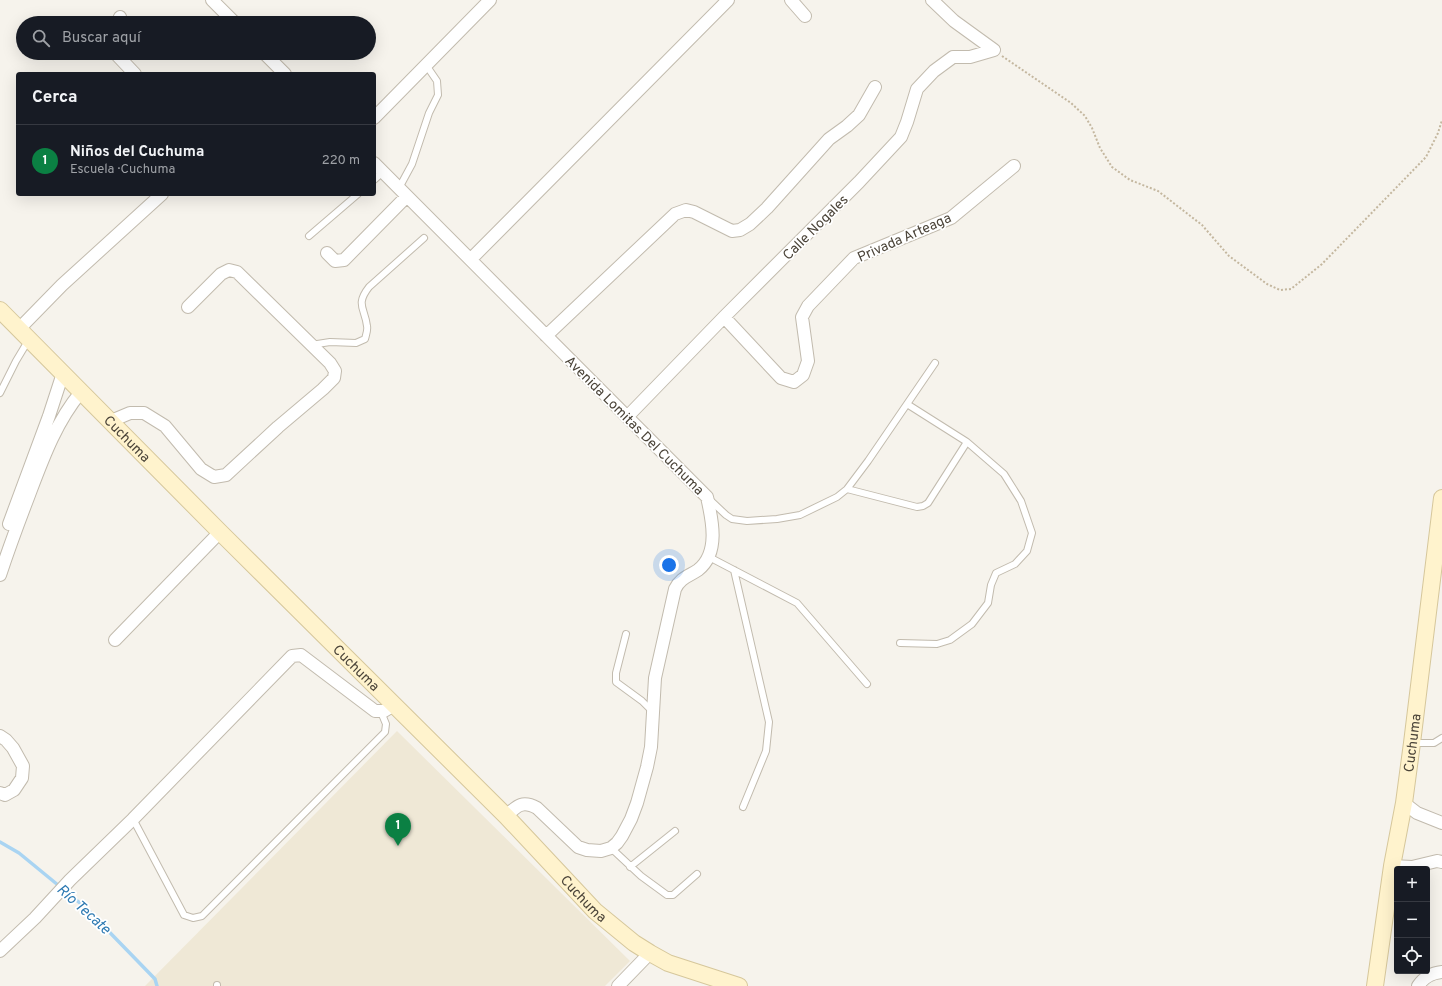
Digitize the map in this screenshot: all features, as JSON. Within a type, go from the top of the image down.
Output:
[{"type":"street","points":[[212,0],[228,16]]},
{"type":"street","points":[[376,116],[490,0]]},
{"type":"street","points":[[471,259],[728,0]]},
{"type":"street","points":[[791,0],[805,16]]},
{"type":"street","points":[[932,0],[954,21],[994,50]]},
{"type":"street","name":"Calle Nogales","points":[[628,416],[724,317],[859,182],[901,137],[907,122],[916,89],[934,71],[953,57],[970,56],[994,50]]},
{"type":"street","points":[[122,60],[133,72]]},
{"type":"street","points":[[271,60],[283,72]]},
{"type":"street","points":[[546,336],[675,214],[686,210],[694,212],[732,231],[740,230],[750,224],[767,208],[829,139],[859,115],[874,87]]},
{"type":"street","name":"Privada Arteaga","points":[[724,317],[781,378],[794,382],[803,375],[808,361],[802,317],[808,306],[854,258],[952,218],[1014,166]]},
{"type":"street","name":"Avenida Lomitas Del Cuchuma","points":[[379,176],[403,192],[583,373],[628,416],[707,497],[710,514],[712,545],[709,557]]},
{"type":"street","points":[[328,253],[335,261],[344,260],[403,192]]},
{"type":"street","points":[[24,334],[62,285],[160,196]]},
{"type":"street","points":[[111,421],[130,412],[144,413],[165,426],[201,469],[214,477],[226,475],[334,378],[335,371],[330,363],[237,272],[229,270],[221,274],[188,307]]},
{"type":"street","name":"Cuchuma","points":[[0,310],[220,532],[387,708],[506,816],[596,911],[634,943],[668,963],[739,986]]},
{"type":"street","points":[[0,550],[49,416],[63,373]]},
{"type":"street","points":[[0,575],[32,486],[55,430],[71,404],[82,392]]},
{"type":"street","name":"Cuchuma","points":[[1375,986],[1392,866],[1404,803],[1442,498]]},
{"type":"street","points":[[115,640],[220,532]]},
{"type":"street","points":[[506,816],[516,807],[526,804],[537,808],[578,847],[595,852],[601,852],[611,848],[617,843],[631,819],[639,798],[647,767],[651,747],[655,678],[675,589],[681,580],[702,567],[709,557]]},
{"type":"street","points":[[0,951],[35,918],[70,880],[133,819],[292,656],[301,655],[375,711],[387,708]]},
{"type":"street","points":[[0,736],[13,748],[23,766],[22,778],[14,790],[5,795],[0,793]]},
{"type":"street","points":[[1404,803],[1417,813],[1442,823]]},
{"type":"street","points":[[1392,866],[1412,867],[1437,861],[1442,862]]},
{"type":"street","points":[[618,986],[650,953]]},
{"type":"street","points":[[1418,986],[1427,976],[1442,972]]},
{"type":"lane","points":[[403,192],[427,121],[438,95],[437,81],[426,65]]},
{"type":"lane","points":[[309,236],[356,196]]},
{"type":"lane","points":[[311,345],[330,342],[356,343],[365,339],[368,328],[362,305],[362,295],[424,238]]},
{"type":"lane","points":[[0,393],[16,361],[24,334]]},
{"type":"lane","points":[[707,497],[732,519],[754,521],[777,520],[800,515],[837,497],[847,489],[935,363]]},
{"type":"lane","points":[[900,643],[937,644],[950,640],[972,624],[988,603],[991,585],[996,573],[1015,564],[1027,551],[1032,533],[1021,501],[1004,474],[967,442],[907,404]]},
{"type":"lane","points":[[847,489],[917,506],[923,506],[928,503],[967,442]]},
{"type":"lane","points":[[709,557],[797,603],[867,684]]},
{"type":"lane","points":[[734,570],[769,722],[766,751],[743,807]]},
{"type":"lane","points":[[626,634],[616,673],[616,682],[642,701],[653,712]]},
{"type":"lane","points":[[133,819],[184,915],[193,918],[202,916],[385,732],[387,708]]},
{"type":"lane","points":[[1412,743],[1434,743],[1442,738]]},
{"type":"lane","points":[[630,866],[675,831]]},
{"type":"lane","points":[[611,848],[640,876],[667,895],[673,895],[697,874]]},
{"type":"path","points":[[994,50],[1071,103],[1085,116],[1092,128],[1100,148],[1112,167],[1130,180],[1158,191],[1202,225],[1229,256],[1267,284],[1280,290],[1291,289],[1322,264],[1426,157],[1438,133],[1442,120]]},
{"type":"shaded area","points":[[397,731],[630,961],[605,986],[145,986]]},
{"type":"waterway","name":"Río Tecate","points":[[0,842],[19,853],[86,908],[155,979],[157,986]]},
{"type":"place","name":"Niños del Cuchuma","points":[[398,846]]}]
